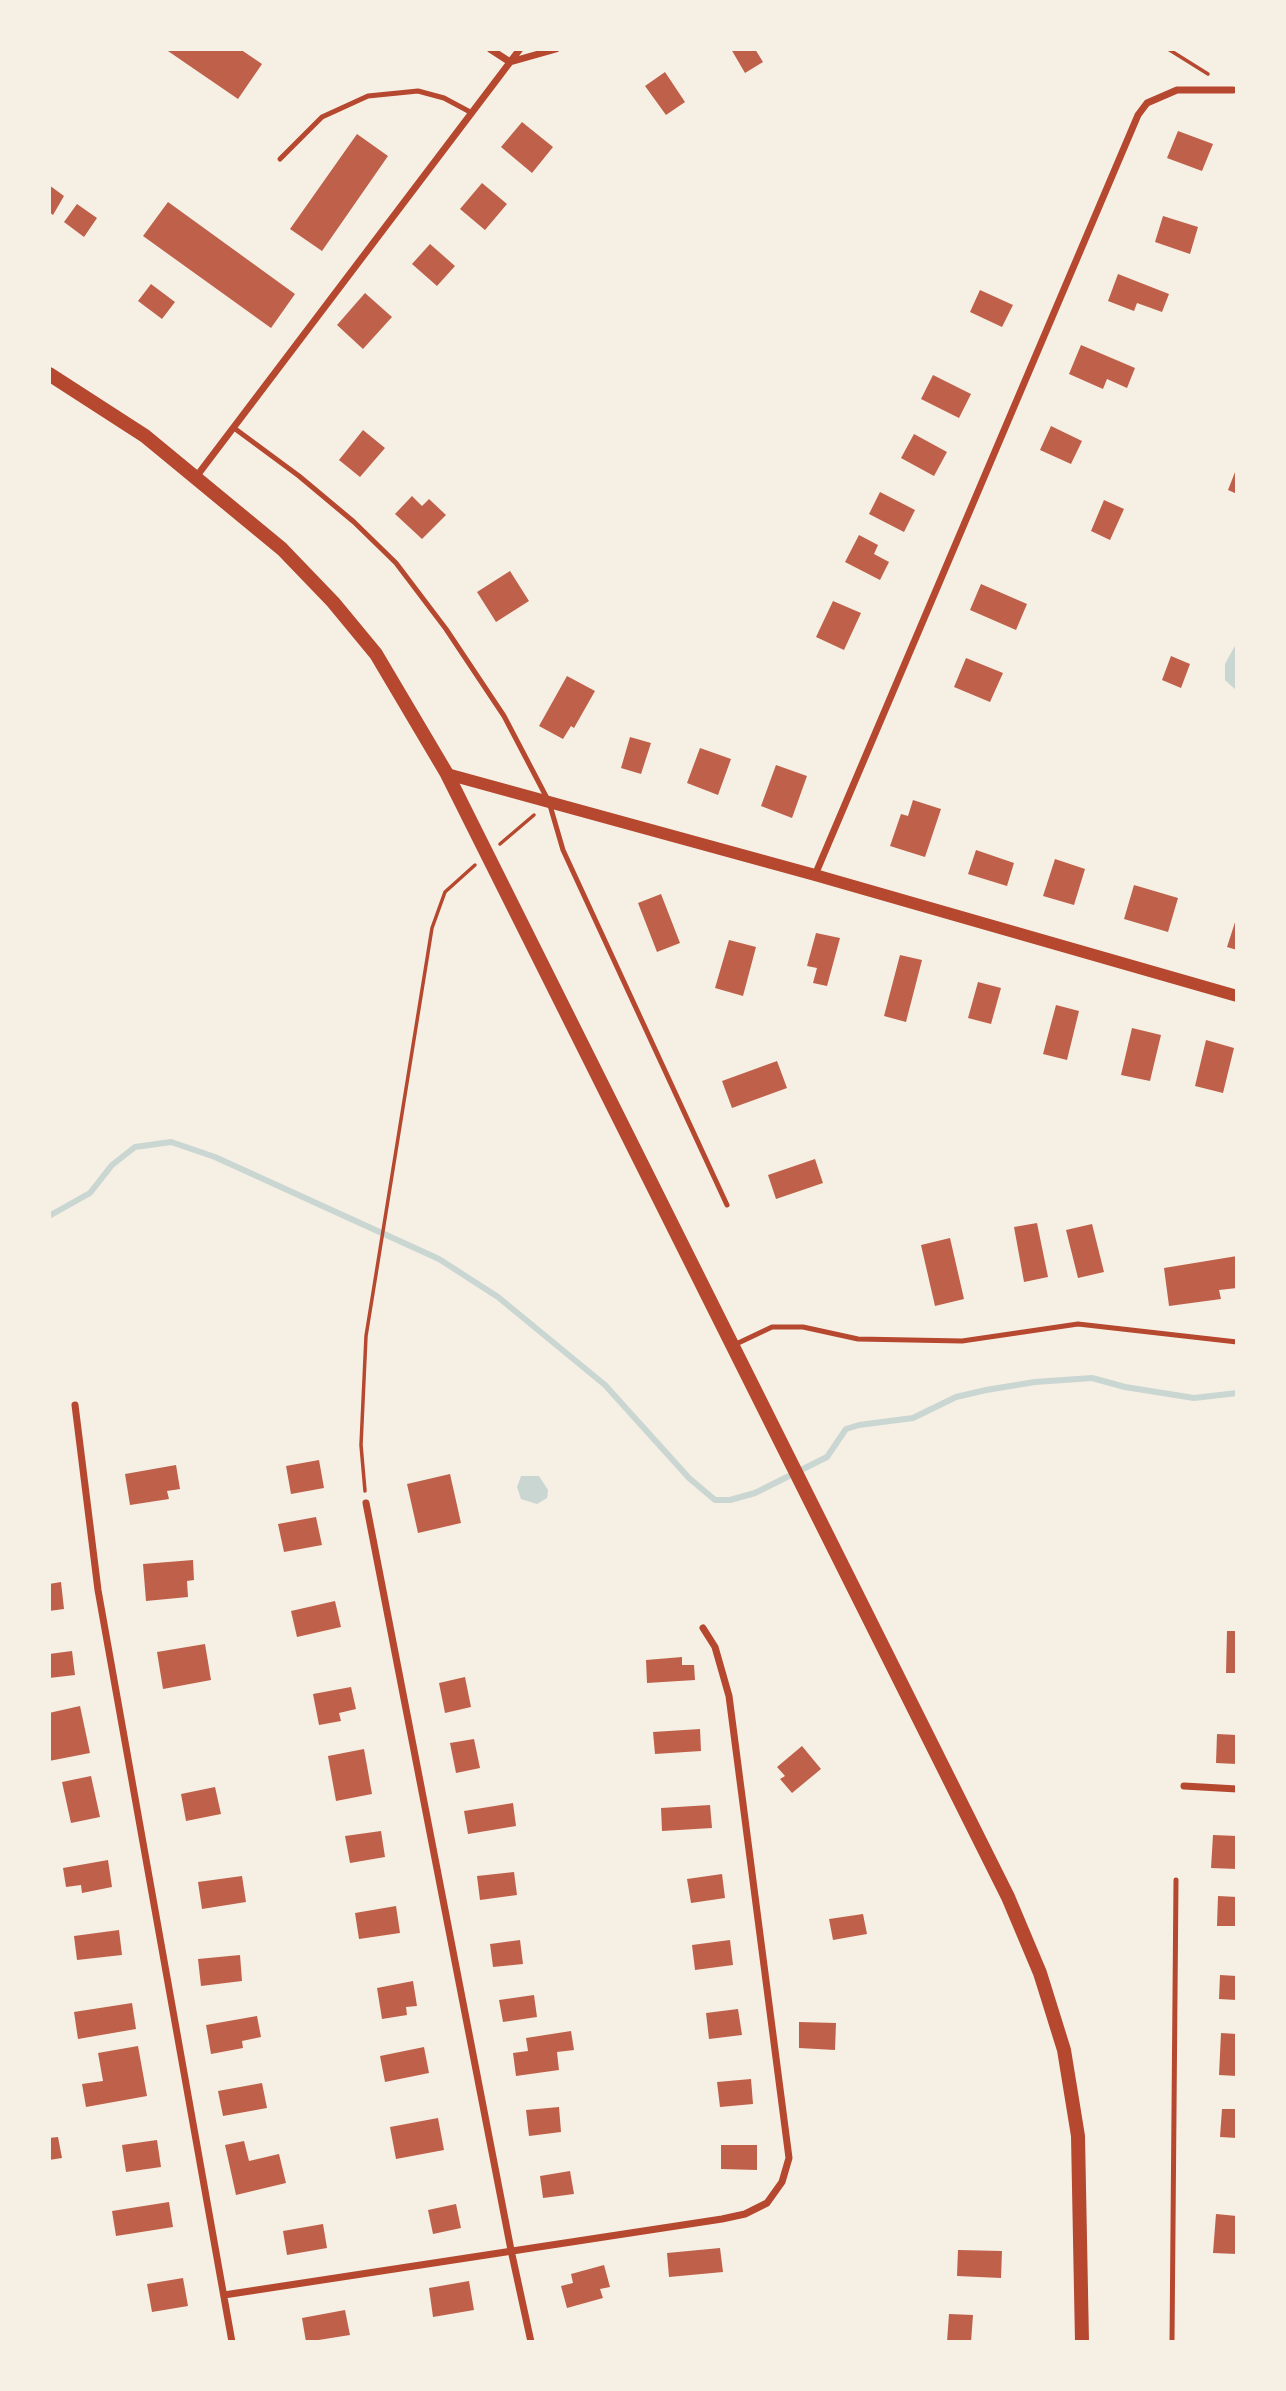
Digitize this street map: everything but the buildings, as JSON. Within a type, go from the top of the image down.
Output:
[{"type":"main road","points":[[49,374],[145,436],[282,549],[333,602],[376,654],[447,775],[1008,1897],[1040,1973],[1064,2050],[1078,2136],[1082,2342]]},
{"type":"street","points":[[490,49],[510,62],[556,49]]},
{"type":"street","points":[[197,477],[520,49]]},
{"type":"street","points":[[815,875],[1138,115],[1147,103],[1177,90],[1235,90]]},
{"type":"street","points":[[447,775],[815,875],[1237,996]]},
{"type":"street","points":[[75,1405],[98,1590],[232,2342]]},
{"type":"street","points":[[366,1503],[510,2250],[531,2342]]},
{"type":"street","points":[[225,2295],[745,2214],[767,2203],[782,2182],[789,2158],[729,1696],[715,1647],[703,1628]]},
{"type":"street","points":[[1184,1786],[1237,1789]]},
{"type":"lane","points":[[280,159],[322,117],[368,96],[418,91],[444,98],[472,113]]},
{"type":"lane","points":[[234,428],[299,476],[354,522],[396,563],[446,629],[504,716],[548,802],[563,850],[727,1205]]},
{"type":"lane","points":[[734,1345],[772,1326],[803,1327],[858,1339],[962,1341],[1078,1324],[1237,1342]]},
{"type":"lane","points":[[1171,2342],[1176,1880]]},
{"type":"path","points":[[1168,49],[1235,90]]},
{"type":"path","points":[[366,1503],[361,1445],[366,1336],[432,928],[445,892],[548,802]]},
{"type":"shaded area","points":[[1237,642],[1237,691],[1225,680],[1225,664]]},
{"type":"shaded area","points":[[521,1476],[539,1476],[548,1490],[547,1498],[537,1504],[521,1499],[517,1487]]},
{"type":"waterway","points":[[49,1216],[90,1193],[112,1165],[135,1147],[171,1142],[215,1157],[439,1259],[498,1297],[605,1385],[689,1478],[715,1500],[730,1500],[755,1493],[827,1457],[846,1429],[913,1418],[956,1397],[986,1390],[1035,1382],[1092,1378],[1125,1387],[1194,1398],[1237,1393]]}]
